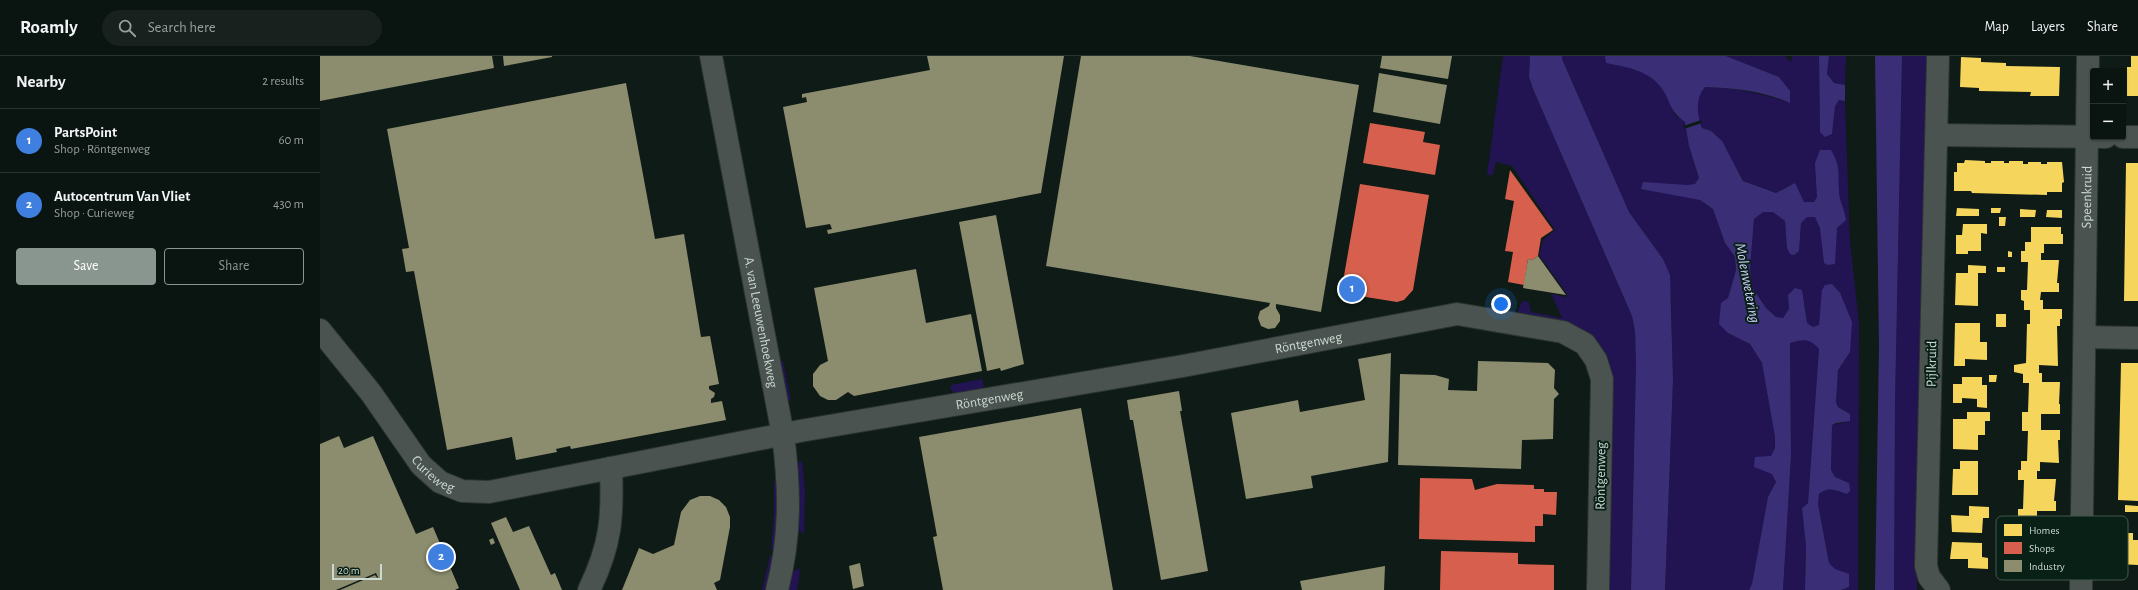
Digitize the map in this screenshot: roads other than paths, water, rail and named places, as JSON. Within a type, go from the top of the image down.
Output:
[{"type":"street","name":"A. van Leeuwenhoekweg","points":[[711,56],[783,435],[788,477],[789,517],[784,564],[777,590]]},
{"type":"street","name":"Pijlkruid","points":[[1938,56],[1926,566],[1929,577],[1940,590]]},
{"type":"street","name":"Speenkruid","points":[[2088,56],[2093,104]]},
{"type":"street","points":[[1937,135],[2090,137]]},
{"type":"street","points":[[2126,137],[2138,137]]},
{"type":"street","name":"Speenkruid","points":[[2082,516],[2085,337],[2096,140]]},
{"type":"street","name":"Röntgenweg","points":[[783,435],[1190,364],[1457,314],[1564,332],[1585,344],[1596,360],[1602,379],[1598,590]]},
{"type":"street","name":"Curieweg","points":[[320,330],[371,393],[421,465],[440,482],[462,490],[489,492],[783,435]]},
{"type":"street","points":[[2085,337],[2138,338]]},
{"type":"street","points":[[589,590],[598,571],[610,530],[612,510],[611,468]]},
{"type":"street","name":"Speenkruid","points":[[2081,580],[2081,590]]},
{"type":"water","points":[[1530,56],[1562,56],[1629,212],[1663,259],[1670,275],[1673,380],[1665,590],[1631,590],[1636,364],[1635,331],[1632,316],[1533,89],[1529,77]]},
{"type":"water","name":"Molenwetering","points":[[1605,56],[1726,56],[1779,77],[1790,91],[1790,103],[1759,93],[1727,88],[1705,87],[1698,101],[1698,112],[1702,128],[1711,131],[1722,141],[1743,181],[1776,193],[1795,183],[1804,202],[1814,202],[1817,197],[1815,163],[1820,150],[1831,150],[1835,157],[1838,169],[1840,199],[1846,220],[1837,228],[1835,264],[1828,265],[1824,263],[1820,228],[1815,217],[1807,217],[1801,223],[1799,251],[1794,255],[1790,254],[1787,248],[1785,221],[1773,212],[1763,212],[1754,219],[1750,268],[1752,287],[1766,308],[1776,317],[1783,318],[1789,309],[1788,295],[1795,288],[1802,290],[1807,323],[1813,327],[1819,325],[1822,290],[1825,285],[1832,284],[1840,293],[1852,322],[1850,352],[1838,370],[1836,402],[1838,407],[1850,414],[1850,421],[1832,425],[1831,470],[1835,477],[1849,483],[1850,491],[1847,494],[1829,489],[1826,490],[1819,494],[1818,504],[1829,563],[1835,569],[1849,574],[1849,587],[1841,590],[1805,590],[1806,546],[1802,508],[1808,503],[1819,349],[1816,345],[1809,341],[1803,340],[1790,343],[1791,456],[1783,590],[1749,590],[1752,584],[1768,497],[1776,482],[1772,474],[1754,467],[1755,457],[1771,456],[1775,448],[1775,437],[1762,363],[1750,344],[1728,333],[1719,324],[1721,303],[1728,298],[1736,270],[1735,257],[1725,243],[1713,209],[1700,200],[1641,189],[1643,182],[1687,185],[1695,184],[1699,178],[1689,146],[1685,122],[1675,113],[1664,91],[1649,76],[1636,70],[1606,63]]},
{"type":"water","points":[[1819,56],[1829,56],[1827,74],[1834,83],[1845,85],[1845,101],[1839,100],[1835,106],[1832,134],[1825,137],[1820,132]]},
{"type":"water","points":[[1875,56],[1902,56],[1895,403],[1894,590],[1875,590],[1879,348]]},
{"type":"place","name":"PartsPoint","points":[[1352,289]]},
{"type":"place","name":"Autocentrum Van Vliet","points":[[441,557]]}]
